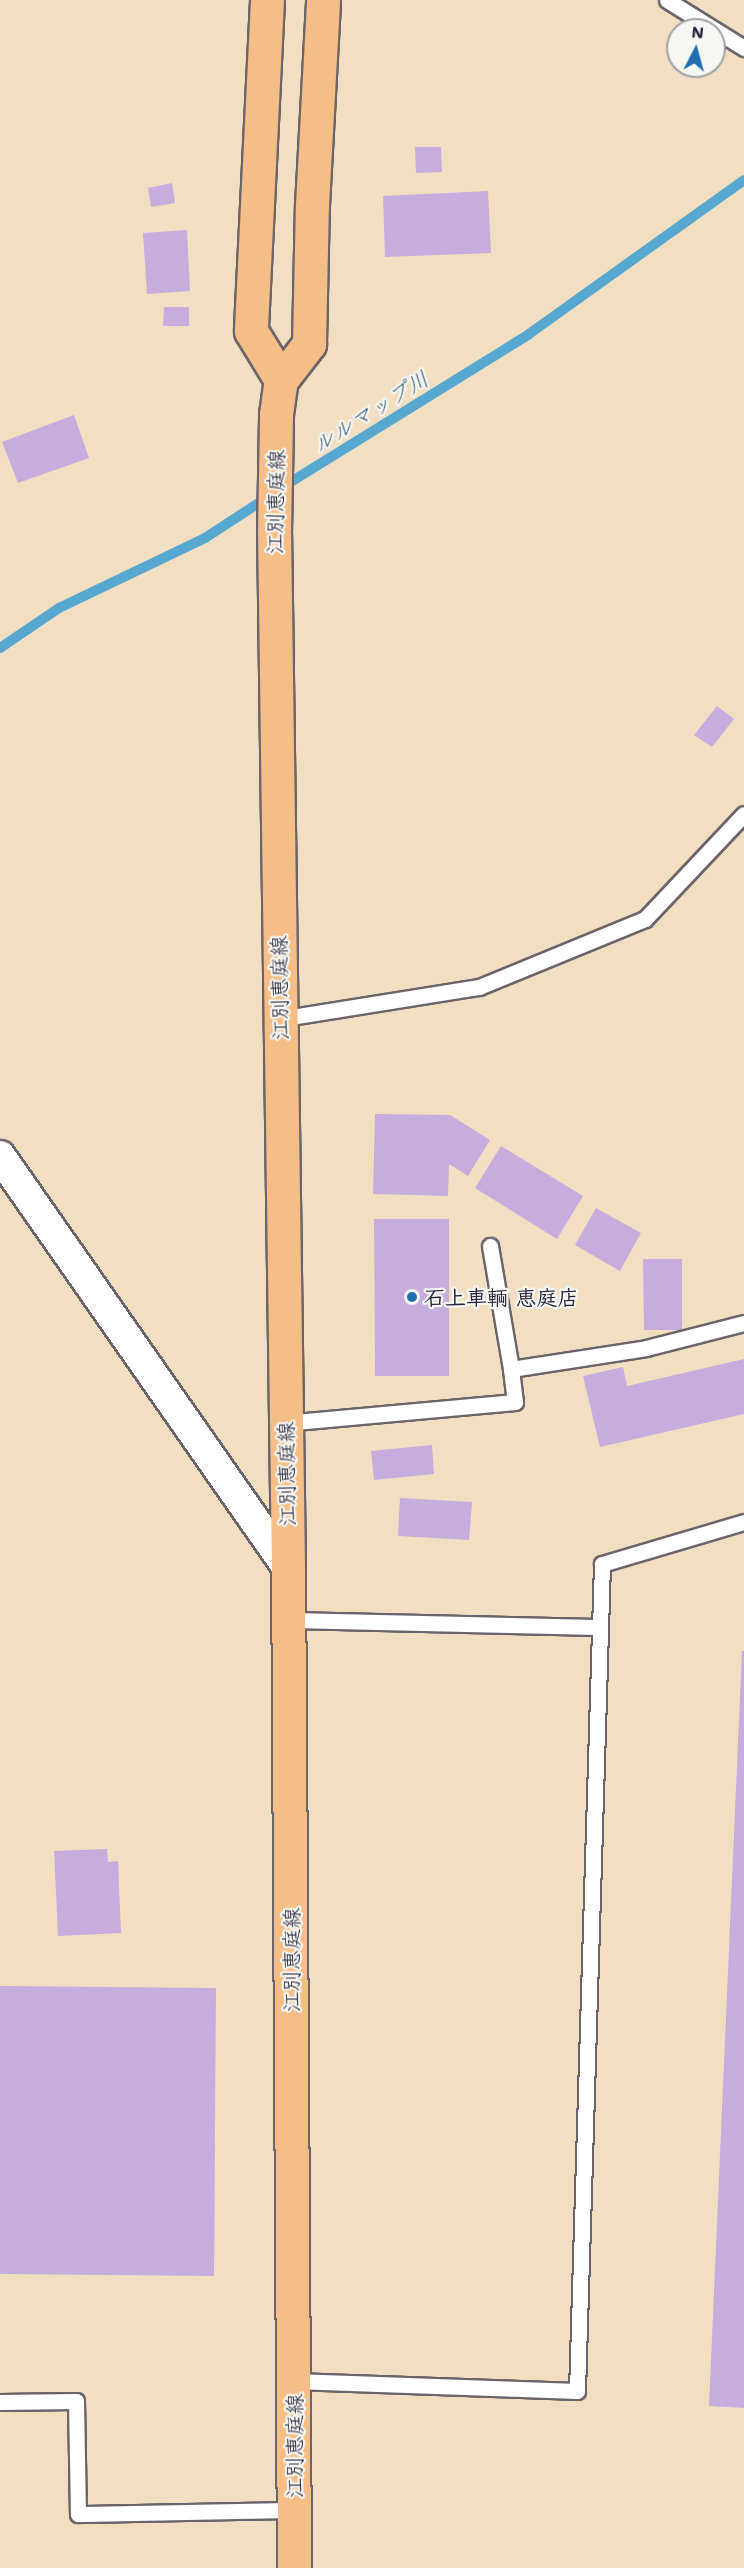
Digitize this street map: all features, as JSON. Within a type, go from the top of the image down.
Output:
[{"type":"main road","points":[[267,0],[251,331],[281,380]]},
{"type":"main road","name":"江別恵庭線","points":[[294,2568],[288,1568],[284,1423],[274,532],[276,414],[281,380],[309,344],[312,205],[323,0]]},
{"type":"street","points":[[0,1156],[288,1568]]},
{"type":"lane","points":[[667,0],[744,48]]},
{"type":"lane","points":[[279,1019],[480,987],[645,919],[744,814]]},
{"type":"lane","points":[[284,1423],[515,1402],[490,1246]]},
{"type":"lane","points":[[511,1369],[646,1348],[744,1323]]},
{"type":"lane","points":[[294,2381],[577,2391],[602,1564],[744,1522]]},
{"type":"lane","points":[[288,1620],[600,1627]]},
{"type":"lane","points":[[0,2402],[76,2401],[78,2514],[295,2510]]},
{"type":"building","points":[[415,147],[441,147],[442,172],[416,173]]},
{"type":"building","points":[[172,183],[175,203],[151,207],[148,188]]},
{"type":"building","points":[[488,191],[491,253],[385,257],[383,196]]},
{"type":"building","points":[[187,230],[190,291],[147,294],[143,233]]},
{"type":"building","points":[[164,307],[189,307],[189,326],[163,326]]},
{"type":"building","points":[[74,415],[89,458],[18,483],[2,442]]},
{"type":"building","points":[[717,706],[734,719],[712,747],[694,735]]},
{"type":"building","points":[[375,1114],[450,1115],[490,1140],[468,1176],[449,1164],[448,1196],[373,1194]]},
{"type":"building","points":[[501,1146],[583,1196],[557,1239],[475,1188]]},
{"type":"building","points":[[596,1208],[641,1233],[620,1271],[575,1245]]},
{"type":"building","name":"石上車輌 恵庭店","points":[[374,1219],[449,1219],[449,1376],[375,1376]]},
{"type":"building","points":[[643,1259],[682,1259],[682,1330],[644,1330]]},
{"type":"building","points":[[744,1359],[744,1414],[600,1447],[583,1376],[623,1367],[627,1386]]},
{"type":"building","points":[[432,1445],[434,1474],[374,1480],[371,1451]]},
{"type":"building","points":[[400,1498],[472,1502],[469,1540],[398,1536]]},
{"type":"building","points":[[742,1651],[744,1651],[744,2408],[709,2406]]},
{"type":"building","points":[[107,1849],[108,1862],[118,1861],[121,1933],[58,1936],[54,1851]]},
{"type":"building","points":[[0,1986],[216,1988],[214,2276],[0,2274]]},
{"type":"waterway","name":"ルルマップ川","points":[[281,488],[529,334],[744,180]]},
{"type":"waterway","name":"ルルマップ川","points":[[0,648],[59,608],[205,538],[268,497]]},
{"type":"place","name":"石上車輌 恵庭店","points":[[412,1297]]}]
